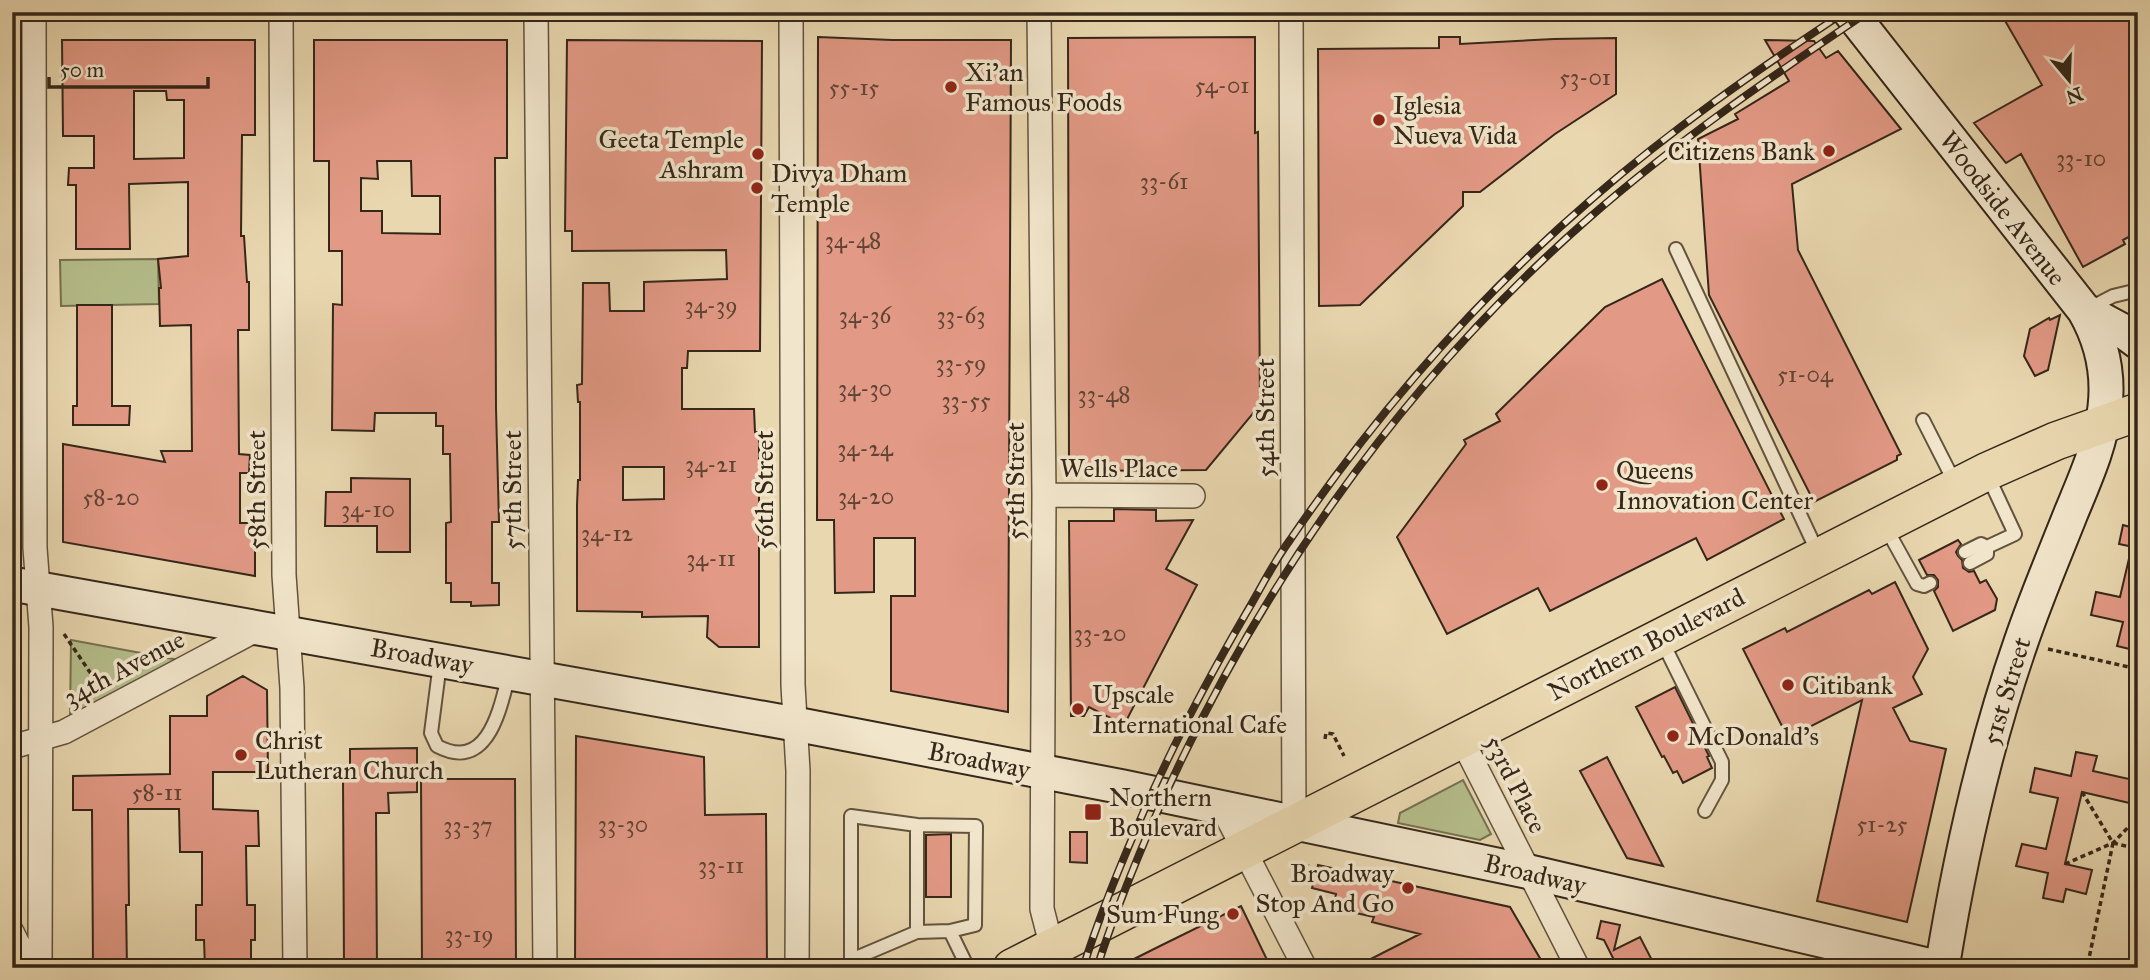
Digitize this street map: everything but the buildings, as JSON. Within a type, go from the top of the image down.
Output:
[{"type":"main road","name":"Woodside Avenue","points":[[1850,12],[2084,310],[2097,336],[2108,377],[2103,424]]},
{"type":"main road","points":[[2084,310],[2138,342]]},
{"type":"main road","name":"Northern Boulevard","points":[[1031,961],[1242,849],[1972,479],[2042,447],[2138,412]]},
{"type":"main road","name":"51st Street","points":[[1941,968],[1977,789],[2021,642],[2090,466],[2103,424]]},
{"type":"main road","name":"Broadway","points":[[25,586],[441,659],[1042,772],[1530,872],[1941,968]]},
{"type":"street","points":[[34,12],[35,548],[25,586],[41,627],[40,968]]},
{"type":"street","name":"58th Street","points":[[281,12],[284,575],[273,631],[292,688],[295,968]]},
{"type":"street","name":"57th Street","points":[[536,12],[525,675],[545,968]]},
{"type":"street","name":"56th Street","points":[[791,12],[793,685],[798,771],[797,968]]},
{"type":"street","name":"55th Street","points":[[1031,961],[1042,909],[1044,495],[1039,12]]},
{"type":"street","name":"54th Street","points":[[1291,12],[1294,824]]},
{"type":"street","name":"Wells Place","points":[[1044,495],[1193,496]]},
{"type":"street","name":"34th Avenue","points":[[12,747],[64,732],[273,631]]},
{"type":"street","name":"53rd Place","points":[[1461,738],[1530,872],[1570,965]]},
{"type":"street","points":[[1223,809],[1305,968]]},
{"type":"street","points":[[12,932],[30,968]]},
{"type":"lane","points":[[1676,249],[1819,556]]},
{"type":"lane","points":[[2084,310],[2113,296],[2138,290]]},
{"type":"lane","points":[[1923,419],[2015,534],[1987,547],[1987,554],[1968,557]]},
{"type":"lane","points":[[1884,523],[1924,580]]},
{"type":"lane","points":[[1660,638],[1722,762],[1722,780],[1704,811]]},
{"type":"lane","points":[[441,659],[431,733],[437,746],[445,751],[468,751],[486,740],[500,709],[525,675]]},
{"type":"lane","points":[[851,816],[917,825],[976,826],[975,925],[950,931],[917,932],[851,960],[851,816]]},
{"type":"lane","points":[[917,825],[917,932]]},
{"type":"lane","points":[[950,931],[968,968]]},
{"type":"path","points":[[64,634],[100,687]]},
{"type":"path","points":[[2021,642],[2138,670]]},
{"type":"path","points":[[1325,739],[1325,733],[1333,734],[1344,756]]},
{"type":"path","points":[[2081,792],[2113,843],[2087,968]]},
{"type":"path","points":[[2066,864],[2113,843],[2138,817]]},
{"type":"path","points":[[2113,843],[2138,849]]},
{"type":"green space","points":[[158,259],[159,304],[61,306],[60,260]]},
{"type":"green space","points":[[71,640],[184,661],[70,719]]},
{"type":"green space","points":[[1463,780],[1491,834],[1480,840],[1398,823],[1400,813]]},
{"type":"railway","points":[[1083,968],[1137,827],[1201,693],[1278,558],[1357,448],[1430,359],[1550,236],[1684,124],[1845,12]]},
{"type":"railway","points":[[1097,968],[1146,838],[1186,751],[1230,666],[1279,583],[1333,503],[1391,426],[1453,353],[1519,283],[1589,218],[1691,136],[1868,12]]},
{"type":"place","name":"Xi'an Famous Foods","points":[[951,87]]},
{"type":"place","name":"Iglesia Nueva Vida","points":[[1379,120]]},
{"type":"place","name":"Citizens Bank","points":[[1829,151]]},
{"type":"place","name":"Geeta Temple Ashram","points":[[758,154]]},
{"type":"place","name":"Divya Dham Temple","points":[[757,188]]},
{"type":"place","name":"Queens Innovation Center","points":[[1602,485]]},
{"type":"place","name":"Citibank","points":[[1788,685]]},
{"type":"place","name":"Upscale International Cafe","points":[[1078,709]]},
{"type":"place","name":"McDonald's","points":[[1673,736]]},
{"type":"place","name":"Christ Lutheran Church","points":[[241,755]]},
{"type":"place","name":"Northern Boulevard","points":[[1093,812]]},
{"type":"place","name":"Broadway Stop And Go","points":[[1408,888]]},
{"type":"place","name":"Sum Fung","points":[[1233,914]]}]
